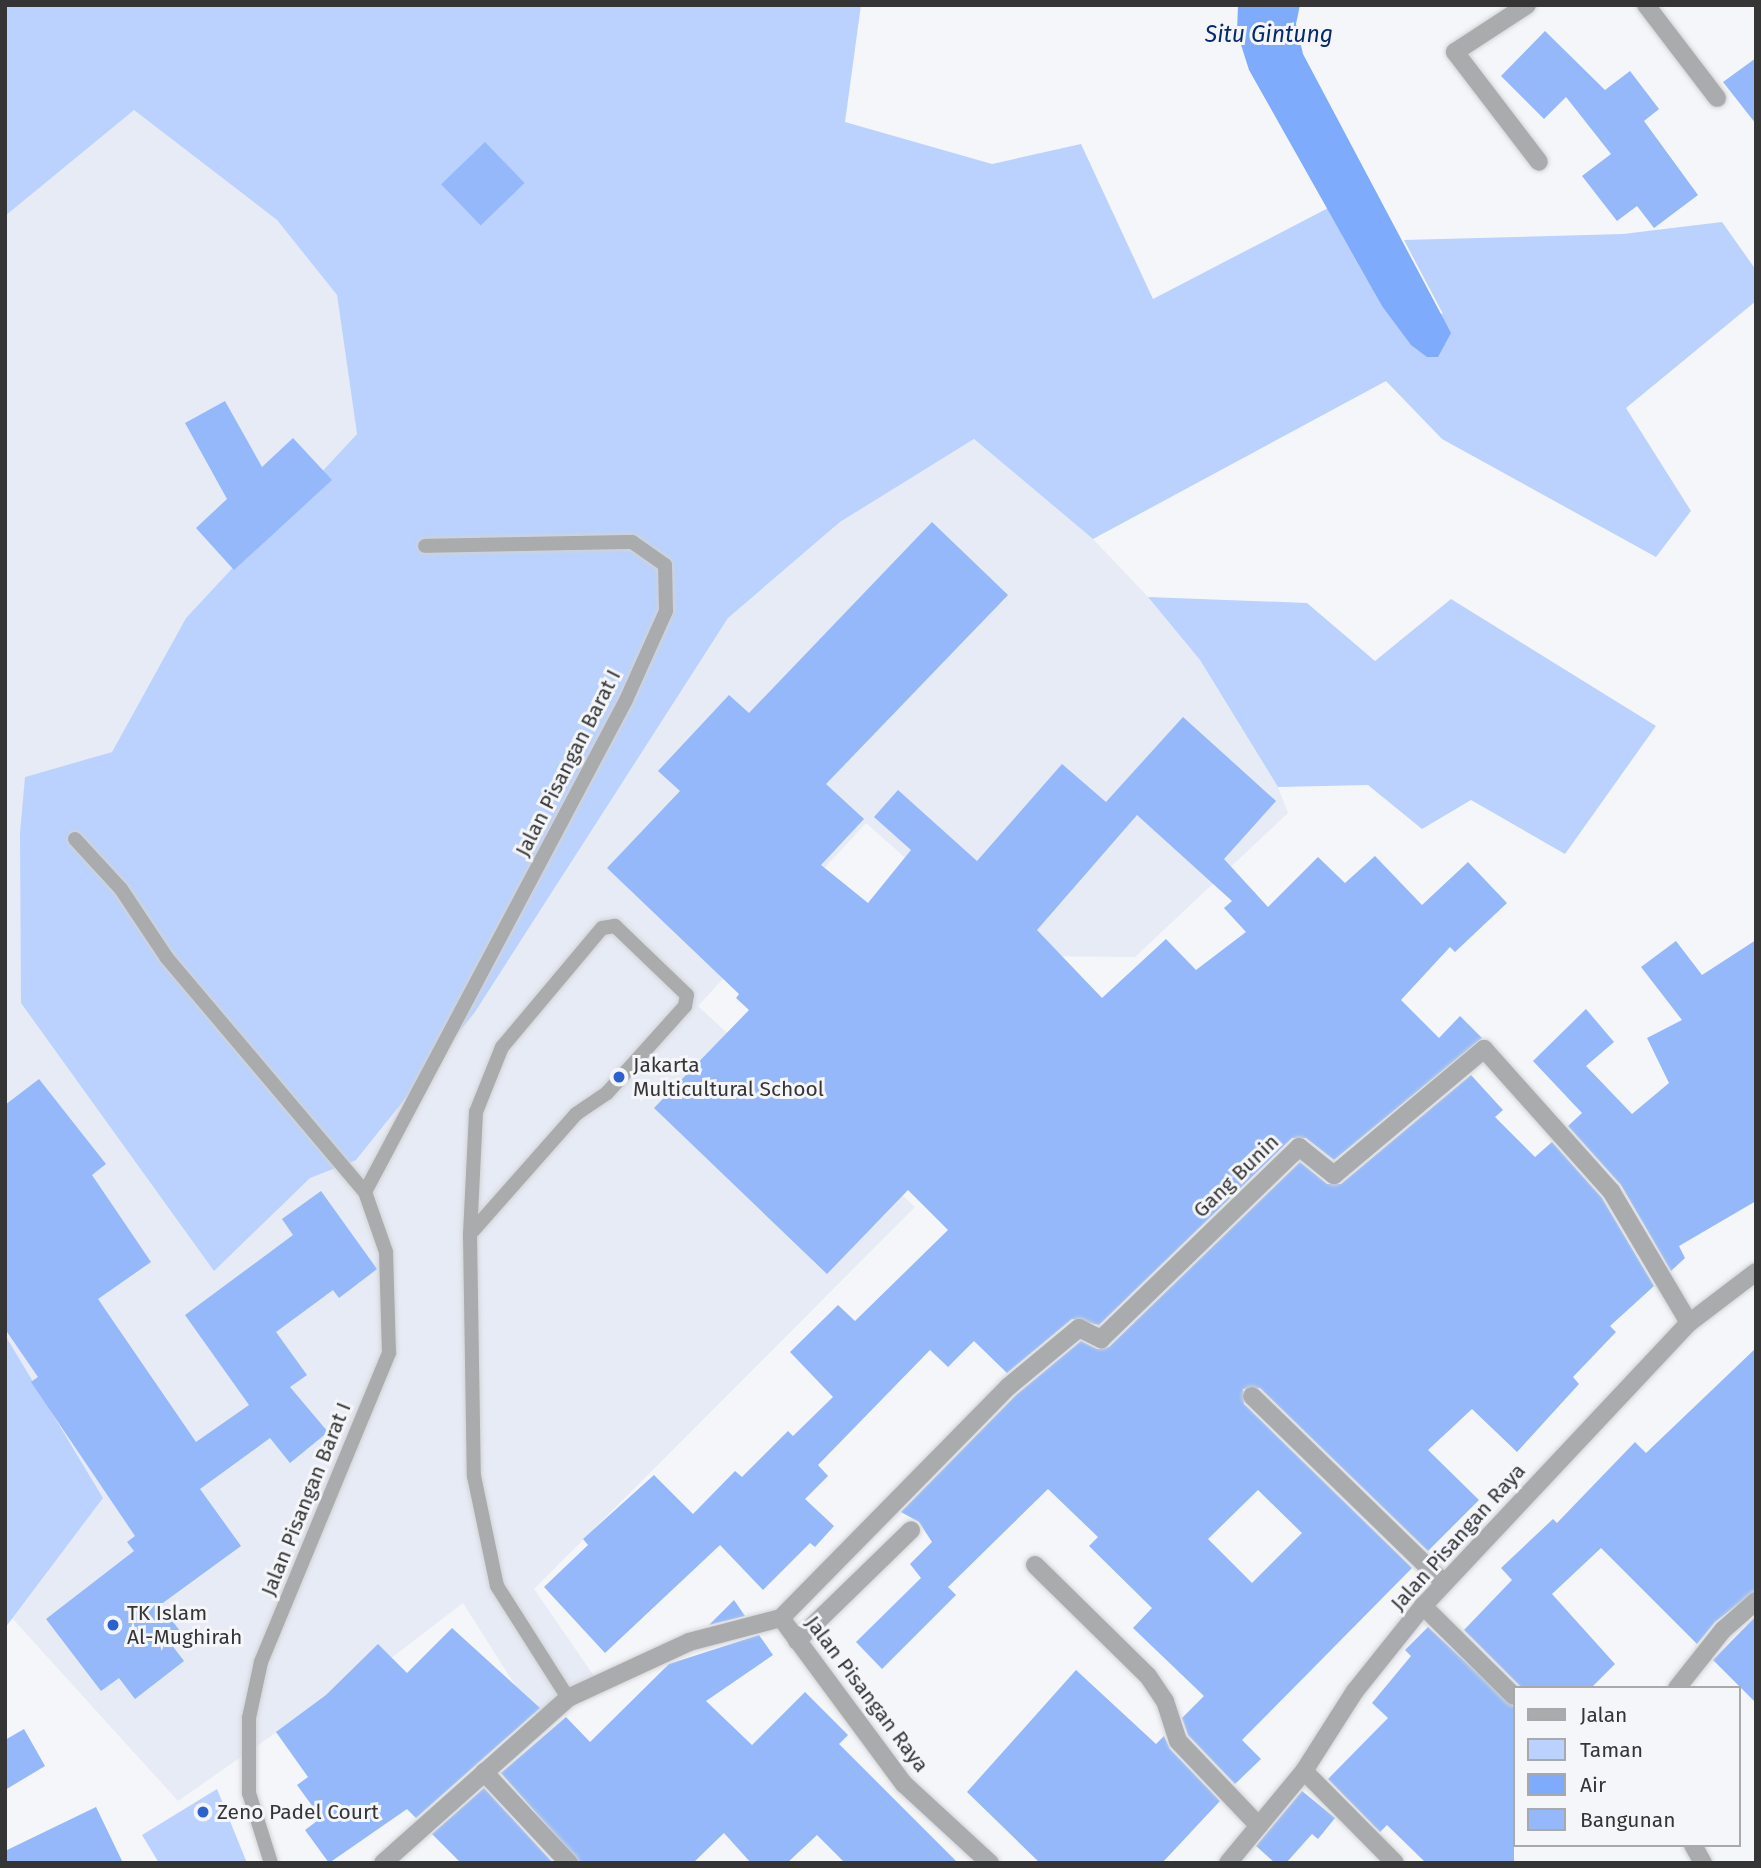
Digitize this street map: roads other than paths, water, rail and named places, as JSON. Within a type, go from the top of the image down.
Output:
[{"type":"street","points":[[1527,5],[1455,52],[1539,162]]},
{"type":"street","points":[[1646,5],[1717,98]]},
{"type":"street","name":"Gang Bunin","points":[[781,1618],[1009,1387],[1079,1328],[1101,1339],[1298,1147],[1334,1175],[1484,1049],[1611,1191],[1689,1322]]},
{"type":"street","name":"Jalan Pisangan Raya","points":[[1228,1863],[1304,1771],[1355,1691],[1423,1606],[1689,1322],[1756,1272]]},
{"type":"street","points":[[1252,1396],[1444,1583]]},
{"type":"street","points":[[797,1641],[911,1530]]},
{"type":"street","points":[[1035,1564],[1148,1676],[1165,1701],[1178,1741],[1259,1826]]},
{"type":"street","points":[[1678,1686],[1723,1630],[1756,1601]]},
{"type":"street","points":[[1423,1606],[1512,1694]]},
{"type":"street","name":"Jalan Pisangan Raya","points":[[383,1863],[568,1698],[688,1642],[781,1618],[904,1784],[989,1863]]},
{"type":"street","points":[[1304,1771],[1395,1863]]},
{"type":"street","points":[[484,1772],[569,1863]]},
{"type":"street","points":[[1694,1847],[1703,1863]]},
{"type":"lane","name":"Jalan Pisangan Barat I","points":[[365,1192],[626,700],[666,611],[665,565],[632,541],[425,546]]},
{"type":"lane","name":"Jalan Pisangan Barat I","points":[[75,839],[121,889],[167,958],[365,1192],[386,1252],[389,1353],[261,1662],[249,1718],[249,1793],[271,1863]]},
{"type":"lane","points":[[470,1234],[576,1114],[607,1093],[685,1006],[687,995],[615,926],[602,928],[502,1046],[476,1112],[470,1234],[474,1476],[495,1574],[539,1658],[568,1698]]},
{"type":"water","name":"Situ Gintung","points":[[1238,5],[1300,5],[1296,24],[1303,54],[1451,333],[1438,357],[1427,357],[1411,345],[1382,306],[1249,70],[1237,32]]},
{"type":"place","name":"Jakarta Multicultural School","points":[[619,1077]]},
{"type":"place","name":"TK Islam Al-Mughirah","points":[[113,1625]]},
{"type":"place","name":"Zeno Padel Court","points":[[203,1812]]}]
